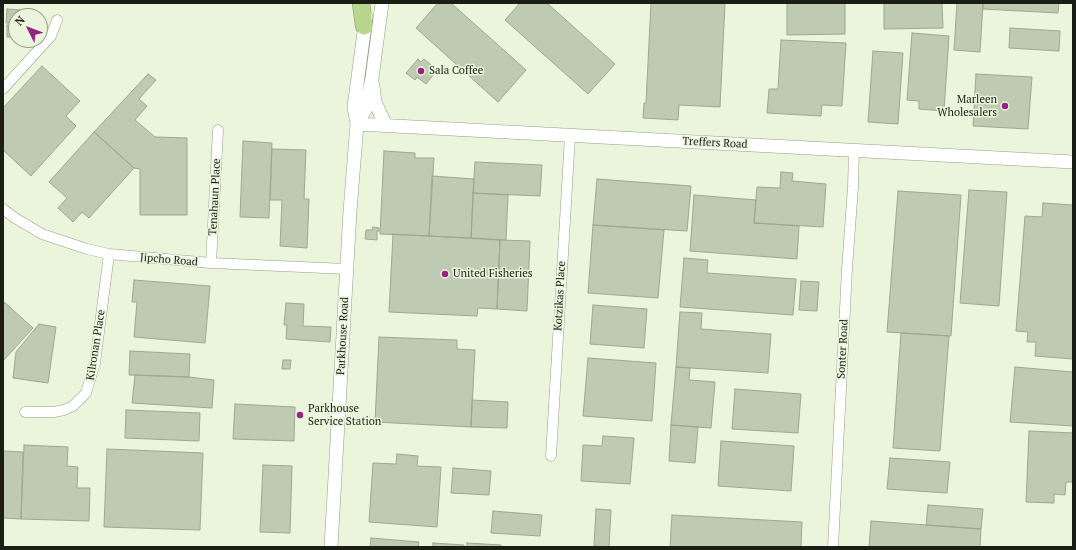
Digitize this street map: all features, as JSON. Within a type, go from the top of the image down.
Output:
[{"type":"highway","points":[[361,3],[364,26]]},
{"type":"street","name":"Parkhouse Road","points":[[331,547],[351,189],[357,124],[354,107],[368,3]]},
{"type":"street","name":"Parkhouse Road","points":[[357,124],[366,108],[372,78],[382,3]]},
{"type":"street","points":[[3,89],[50,36],[57,20]]},
{"type":"street","points":[[372,78],[375,102],[386,126]]},
{"type":"street","name":"Treffers Road","points":[[357,124],[1073,162]]},
{"type":"street","name":"Tenahaun Place","points":[[211,263],[218,130]]},
{"type":"street","name":"Kotzikas Place","points":[[551,456],[570,136]]},
{"type":"street","name":"Sonter Road","points":[[833,547],[854,151]]},
{"type":"street","name":"Jipcho Road","points":[[3,209],[42,234],[87,249],[109,254],[211,263],[347,269]]},
{"type":"street","name":"Kilronan Place","points":[[25,412],[54,412],[64,410],[73,406],[86,393],[95,363],[109,254]]},
{"type":"building","points":[[438,3],[451,3],[526,70],[498,102],[416,28]]},
{"type":"building","points":[[520,3],[547,3],[615,64],[588,94],[505,20]]},
{"type":"building","points":[[651,3],[725,3],[720,107],[679,105],[678,120],[643,118],[644,103],[646,103]]},
{"type":"building","points":[[787,3],[845,3],[845,34],[787,35]]},
{"type":"building","points":[[884,3],[942,3],[943,28],[884,29]]},
{"type":"building","points":[[957,3],[983,3],[980,52],[954,50]]},
{"type":"building","points":[[983,3],[1059,3],[1058,13],[983,9]]},
{"type":"building","points":[[7,9],[8,9],[8,23],[6,23]]},
{"type":"building","points":[[7,25],[8,25],[8,37]]},
{"type":"building","points":[[1010,28],[1060,31],[1059,51],[1009,48]]},
{"type":"building","points":[[912,33],[949,36],[944,111],[919,109],[919,101],[907,100]]},
{"type":"building","points":[[781,40],[846,43],[842,106],[822,105],[821,116],[767,113],[769,89],[778,89]]},
{"type":"building","points":[[873,51],[903,53],[898,124],[868,122]]},
{"type":"building","name":"Sala Coffee","points":[[418,59],[421,62],[424,59],[436,69],[426,84],[417,77],[415,80],[406,73]]},
{"type":"building","points":[[42,66],[80,101],[66,116],[76,126],[31,176],[3,150],[3,108]]},
{"type":"building","points":[[148,74],[156,80],[139,99],[147,106],[135,120],[155,137],[187,138],[187,215],[140,215],[140,169],[134,168],[94,132]]},
{"type":"building","points":[[976,74],[1032,77],[1028,129],[973,126]]},
{"type":"building","points":[[94,132],[134,168],[89,218],[82,212],[73,222],[58,208],[67,198],[49,182]]},
{"type":"building","points":[[243,141],[272,143],[269,218],[240,217]]},
{"type":"building","points":[[272,149],[306,150],[304,199],[309,199],[307,248],[280,246],[282,200],[270,200]]},
{"type":"building","points":[[384,151],[415,153],[415,158],[434,158],[429,236],[380,234]]},
{"type":"building","points":[[475,162],[542,165],[540,196],[473,193]]},
{"type":"building","points":[[781,172],[793,173],[792,181],[826,184],[823,227],[754,223],[757,187],[780,188]]},
{"type":"building","points":[[432,176],[474,179],[471,238],[429,236]]},
{"type":"building","points":[[597,179],[691,186],[687,231],[593,225]]},
{"type":"building","points":[[969,190],[1007,192],[999,306],[960,303]]},
{"type":"building","points":[[898,191],[961,195],[951,336],[887,332]]},
{"type":"building","points":[[473,193],[508,195],[506,240],[471,238]]},
{"type":"building","points":[[694,195],[756,200],[754,223],[799,226],[797,259],[690,251]]},
{"type":"building","points":[[1043,203],[1073,205],[1073,359],[1035,356],[1036,342],[1027,342],[1028,332],[1016,331],[1025,216],[1042,217]]},
{"type":"building","points":[[593,225],[664,230],[658,298],[588,293]]},
{"type":"building","points":[[373,227],[379,228],[379,231],[377,231],[377,240],[365,239],[366,230],[372,230]]},
{"type":"building","name":"United Fisheries","points":[[393,234],[500,240],[497,309],[478,308],[477,316],[389,312]]},
{"type":"building","points":[[500,240],[530,241],[527,311],[497,309]]},
{"type":"building","points":[[684,258],[708,260],[707,273],[796,279],[793,315],[680,307]]},
{"type":"building","points":[[134,280],[210,286],[205,343],[134,337],[137,302],[132,302]]},
{"type":"building","points":[[801,281],[819,282],[817,311],[799,310]]},
{"type":"building","points":[[3,301],[33,328],[3,361]]},
{"type":"building","points":[[286,303],[304,304],[303,326],[331,327],[330,342],[286,339],[287,325],[284,325]]},
{"type":"building","points":[[593,305],[647,309],[644,348],[590,344]]},
{"type":"building","points":[[680,312],[702,313],[701,329],[771,334],[768,373],[676,367]]},
{"type":"building","points":[[39,324],[56,327],[48,383],[13,378],[16,352]]},
{"type":"building","points":[[901,333],[949,336],[940,451],[893,448]]},
{"type":"building","points":[[379,337],[457,340],[457,349],[475,350],[471,427],[375,422]]},
{"type":"building","points":[[130,351],[190,354],[189,377],[129,375]]},
{"type":"building","points":[[588,358],[656,363],[652,421],[583,416]]},
{"type":"building","points":[[283,360],[291,360],[290,369],[282,369]]},
{"type":"building","points":[[676,367],[690,368],[689,380],[715,382],[711,428],[671,425]]},
{"type":"building","points":[[1015,367],[1073,372],[1073,426],[1010,422]]},
{"type":"building","points":[[135,375],[189,377],[214,380],[212,408],[132,403]]},
{"type":"building","points":[[735,389],[801,394],[798,433],[732,429]]},
{"type":"building","points":[[472,400],[508,402],[507,428],[471,427]]},
{"type":"building","points":[[235,404],[295,407],[294,441],[233,439]]},
{"type":"building","points":[[126,410],[200,413],[199,441],[125,438]]},
{"type":"building","points":[[671,425],[698,427],[695,463],[669,461]]},
{"type":"building","points":[[1029,431],[1073,433],[1073,482],[1066,482],[1065,495],[1054,494],[1054,503],[1026,502]]},
{"type":"building","points":[[603,436],[634,438],[630,484],[581,481],[583,445],[602,446]]},
{"type":"building","points":[[721,441],[794,446],[791,491],[718,486]]},
{"type":"building","points":[[24,445],[68,447],[67,466],[78,467],[77,488],[90,488],[89,521],[21,519]]},
{"type":"building","points":[[107,449],[203,453],[200,530],[104,527]]},
{"type":"building","points":[[3,451],[23,452],[21,519],[3,518]]},
{"type":"building","points":[[397,454],[418,456],[417,466],[441,467],[437,527],[369,522],[373,463],[396,464]]},
{"type":"building","points":[[890,458],[950,462],[947,493],[887,489]]},
{"type":"building","points":[[263,465],[292,466],[290,533],[260,532]]},
{"type":"building","points":[[453,468],[491,471],[489,495],[451,493]]},
{"type":"building","points":[[928,505],[983,509],[981,529],[926,525]]},
{"type":"building","points":[[596,509],[611,510],[609,547],[594,546]]},
{"type":"building","points":[[493,511],[542,515],[540,536],[491,533]]},
{"type":"building","points":[[672,515],[802,522],[801,547],[670,547]]},
{"type":"building","points":[[871,521],[981,529],[980,547],[869,547]]},
{"type":"building","points":[[371,538],[419,542],[418,547],[370,547]]},
{"type":"building","points":[[433,543],[464,545],[464,547],[433,547]]},
{"type":"building","points":[[467,543],[501,545],[501,547],[467,547]]},
{"type":"place","name":"Sala Coffee","points":[[421,71]]},
{"type":"place","name":"Marleen Wholesalers","points":[[1005,106]]},
{"type":"place","name":"United Fisheries","points":[[445,274]]},
{"type":"place","name":"Parkhouse Service Station","points":[[300,415]]}]
